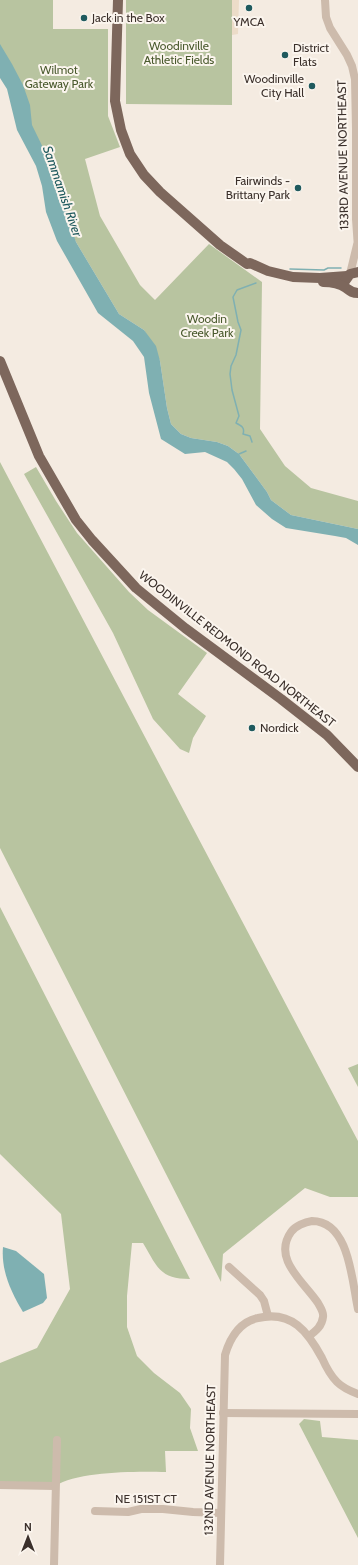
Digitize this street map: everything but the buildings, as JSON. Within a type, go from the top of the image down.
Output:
[{"type":"main road","points":[[118,0],[115,101],[121,130],[130,154],[144,175],[160,192],[220,245],[247,264],[249,269],[280,280],[303,283],[333,282],[347,288],[353,293],[358,293]]},
{"type":"main road","points":[[247,264],[250,263],[268,271],[293,277],[320,278],[352,274]]},
{"type":"main road","points":[[347,288],[345,282],[352,274]]},
{"type":"main road","name":"WOODINVILLE REDMOND ROAD NORTHEAST","points":[[0,360],[39,456],[72,514],[124,577],[185,628],[281,698],[327,735],[358,767]]},
{"type":"street","name":"133RD AVENUE NORTHEAST","points":[[325,0],[326,17],[330,28],[347,55],[352,66],[355,79],[357,122],[358,247],[352,274]]},
{"type":"street","points":[[309,1336],[319,1328],[323,1315],[321,1308],[312,1294],[290,1268],[284,1252],[287,1238],[292,1230],[299,1225],[318,1221],[333,1229],[341,1241],[351,1270],[358,1309]]},
{"type":"street","points":[[229,1267],[260,1295],[264,1301],[268,1316],[289,1320],[300,1327],[309,1336],[329,1372],[337,1383],[346,1390],[358,1394]]},
{"type":"street","name":"132ND AVENUE NORTHEAST","points":[[220,1565],[225,1355],[229,1341],[240,1327],[248,1321],[268,1316]]},
{"type":"street","points":[[223,1412],[358,1414]]},
{"type":"street","points":[[54,1565],[57,1440]]},
{"type":"street","points":[[0,1486],[55,1486]]},
{"type":"street","name":"NE 151ST CT","points":[[95,1511],[128,1512],[141,1509],[163,1509],[221,1513]]},
{"type":"green space","name":"Woodin Creek Park","points":[[0,0],[53,0],[53,29],[108,29],[108,116],[120,147],[85,159],[100,216],[140,285],[155,300],[209,244],[262,282],[260,429],[285,466],[311,488],[358,501],[358,529],[291,515],[271,500],[267,492],[239,454],[228,446],[217,442],[191,438],[181,434],[171,424],[160,361],[144,330],[119,314],[76,242],[0,64]]},
{"type":"green space","name":"Woodinville Athletic Fields","points":[[126,0],[232,0],[232,105],[126,104]]},
{"type":"green space","points":[[0,462],[358,1141],[358,1197],[330,1197],[305,1188],[223,1254],[221,1282],[0,848]]},
{"type":"green space","points":[[36,467],[77,533],[129,592],[148,610],[207,653],[178,694],[206,716],[193,738],[189,753],[180,749],[153,719],[113,633],[24,474]]},
{"type":"green space","points":[[0,907],[190,1279],[172,1277],[165,1274],[160,1270],[143,1243],[132,1243],[127,1296],[127,1327],[137,1356],[154,1373],[180,1393],[191,1409],[190,1428],[198,1451],[165,1451],[166,1472],[125,1472],[93,1475],[78,1477],[55,1486],[0,1485],[0,1363],[37,1348],[70,1289],[61,1214],[0,1154]]},
{"type":"green space","points":[[358,1064],[358,1087],[348,1068]]},
{"type":"green space","points":[[304,1419],[320,1421],[322,1437],[358,1440],[358,1538],[299,1424]]},
{"type":"shaded area","points":[[232,0],[239,0],[238,34],[232,35]]},
{"type":"water","points":[[0,44],[23,85],[30,105],[32,125],[51,164],[76,242],[119,314],[144,330],[156,346],[171,424],[181,434],[191,438],[217,442],[228,446],[239,454],[267,492],[271,500],[291,515],[358,529],[358,545],[346,538],[286,528],[272,519],[256,505],[242,479],[227,462],[205,452],[185,454],[161,439],[149,393],[144,357],[133,341],[98,313],[57,241],[46,212],[42,186],[36,166],[17,130],[7,89],[0,78]]},
{"type":"water","points":[[3,1247],[16,1251],[44,1274],[47,1298],[43,1303],[23,1312],[5,1273]]},
{"type":"waterway","points":[[290,269],[324,270],[328,268],[341,268]]},
{"type":"waterway","points":[[252,442],[250,436],[243,434],[244,430],[236,423],[239,416],[232,390],[230,374],[231,366],[236,355],[241,330],[233,297],[237,290],[256,283]]},
{"type":"waterway","points":[[239,454],[246,451]]},
{"type":"place","name":"YMCA","points":[[249,8]]},
{"type":"place","name":"Jack in the Box","points":[[84,18]]},
{"type":"place","name":"District Flats","points":[[285,55]]},
{"type":"place","name":"Woodinville City Hall","points":[[312,86]]},
{"type":"place","name":"Fairwinds - Brittany Park","points":[[298,188]]},
{"type":"place","name":"Nordick","points":[[252,728]]},
{"type":"park label","name":"Wilmot Gateway Park","points":[[59,77]]},
{"type":"water label","name":"Sammamish River","points":[[63,191]]}]
